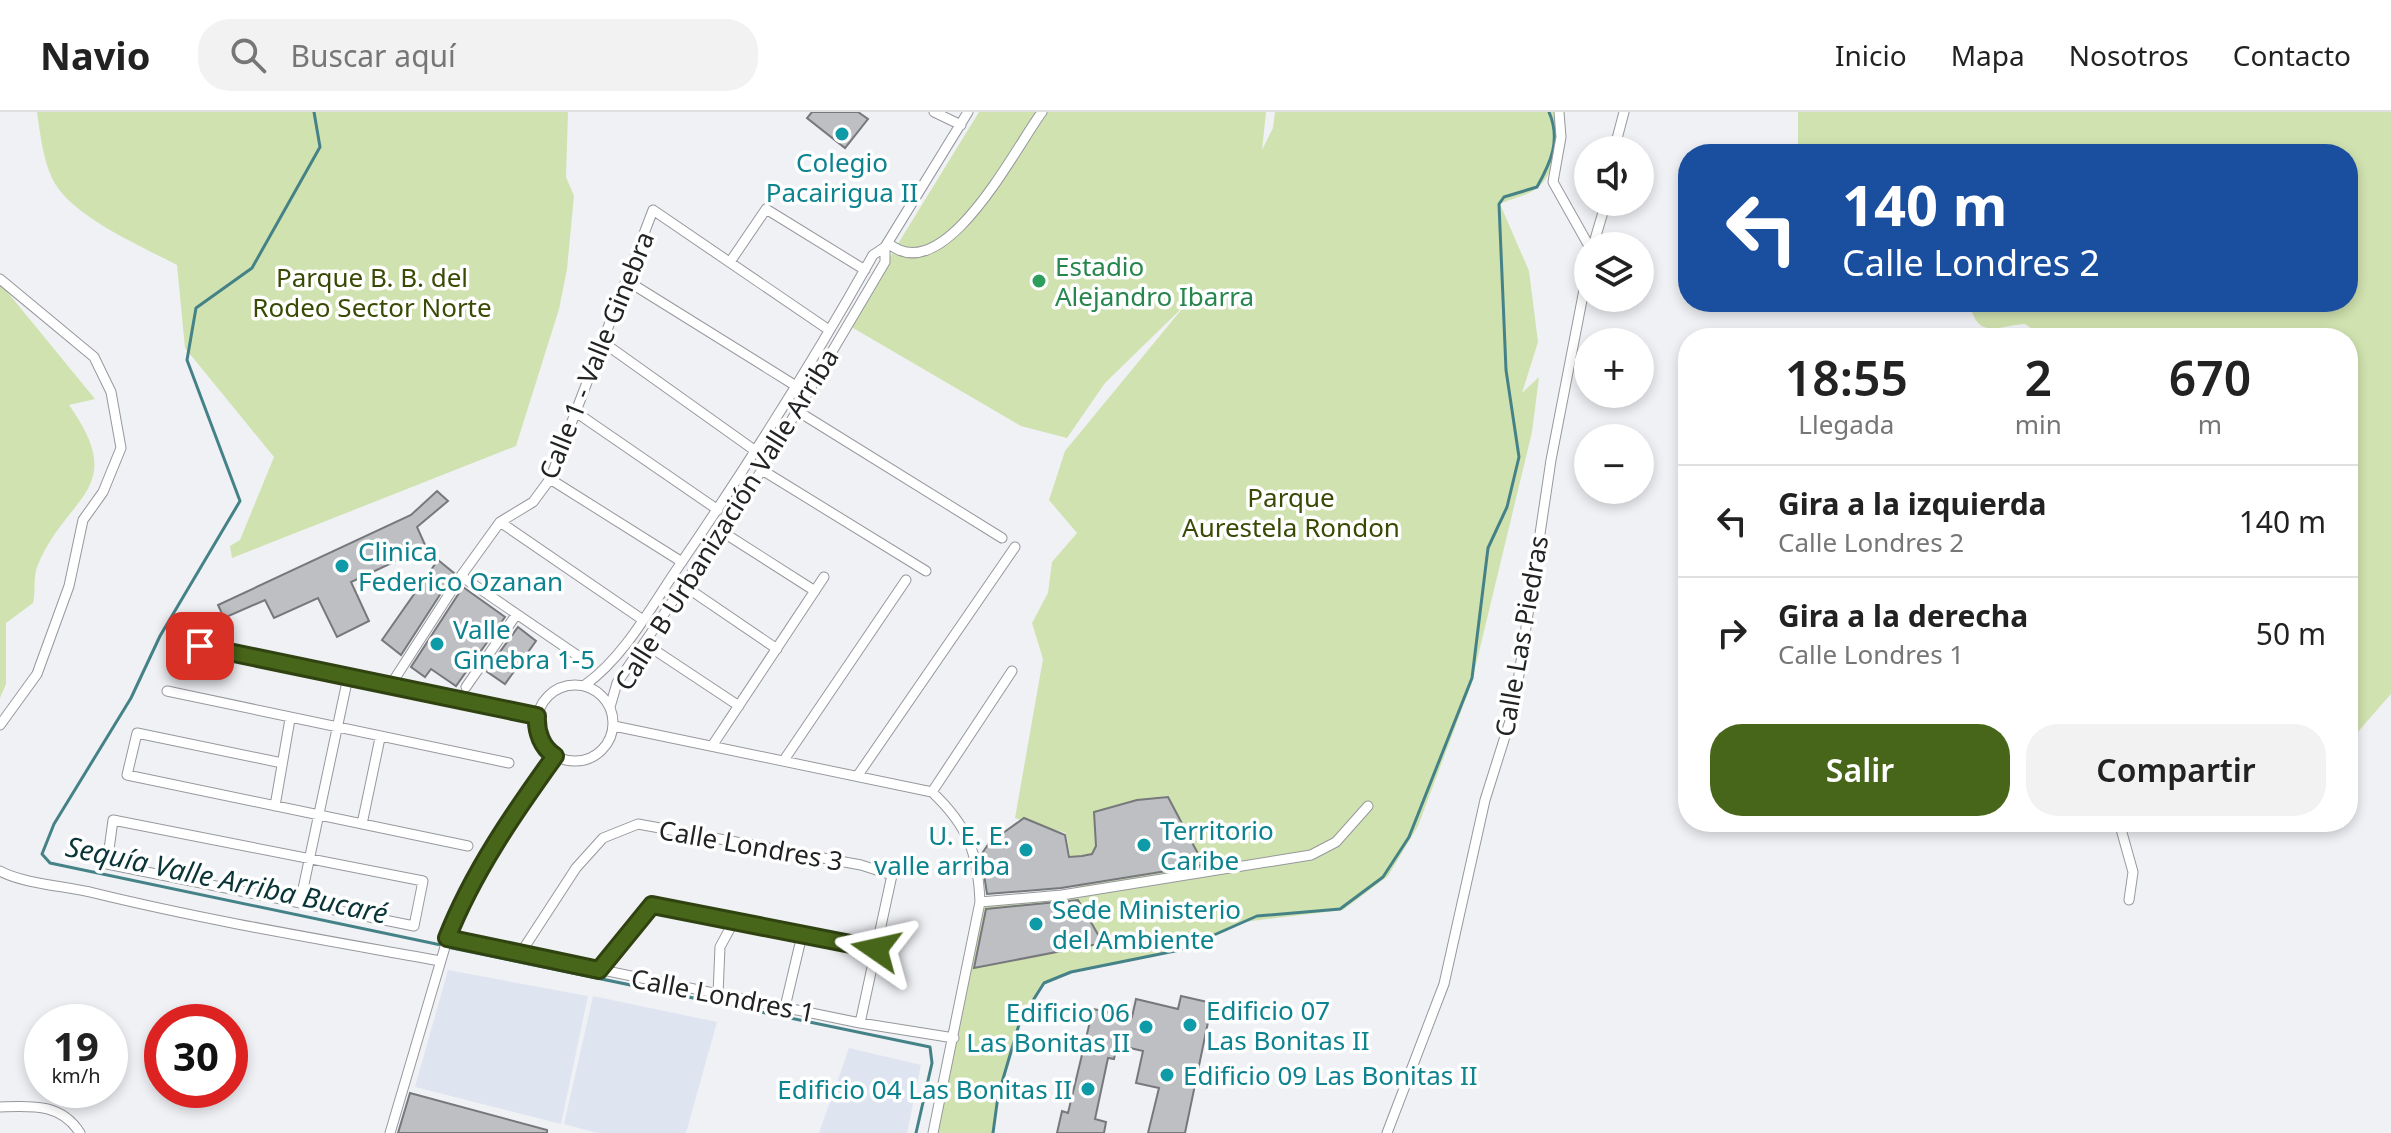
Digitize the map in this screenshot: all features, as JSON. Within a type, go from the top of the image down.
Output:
[{"type":"street","points":[[934,112],[961,125]]},
{"type":"street","name":"Calle B Urbanización Valle Arriba","points":[[585,685],[603,672],[643,620],[757,452],[873,255],[887,245],[968,112]]},
{"type":"street","points":[[887,245],[898,252],[919,253],[954,236],[980,205],[1042,112]]},
{"type":"street","points":[[1559,112],[1561,137],[1553,182],[1583,232]]},
{"type":"street","points":[[1618,136],[1624,112]]},
{"type":"street","points":[[829,330],[730,262],[766,209],[865,270]]},
{"type":"street","name":"Calle 1 - Valle Ginebra","points":[[390,686],[500,522],[533,502],[550,479],[629,282],[653,210],[730,262]]},
{"type":"street","name":"Calle B Urbanización Valle Arriba","points":[[610,707],[617,683],[799,412],[885,262],[887,245]]},
{"type":"street","points":[[0,279],[94,357],[111,392],[121,448],[103,492],[83,520],[66,599],[37,674],[0,725]]},
{"type":"street","points":[[629,282],[796,386]]},
{"type":"street","name":"Calle Las Piedras","points":[[1387,1133],[1446,974],[1485,800],[1514,708],[1551,460],[1580,312]]},
{"type":"street","points":[[604,343],[757,452]]},
{"type":"street","points":[[799,412],[1002,538]]},
{"type":"street","points":[[577,413],[718,510]]},
{"type":"street","points":[[762,470],[926,571]]},
{"type":"street","points":[[550,479],[682,562]]},
{"type":"street","points":[[500,522],[643,620]]},
{"type":"street","points":[[721,531],[815,591]]},
{"type":"street","points":[[858,775],[1015,547]]},
{"type":"street","points":[[461,576],[584,660]]},
{"type":"street","points":[[712,746],[824,577]]},
{"type":"street","points":[[784,760],[906,580]]},
{"type":"street","points":[[683,585],[777,649]]},
{"type":"street","points":[[466,687],[516,615]]},
{"type":"street","points":[[172,640],[537,716]]},
{"type":"street","points":[[644,643],[739,706]]},
{"type":"street","points":[[932,792],[1012,671]]},
{"type":"street","points":[[300,903],[348,677]]},
{"type":"street","points":[[585,685],[601,695],[610,707],[614,726],[605,746],[591,758],[579,761],[555,756],[546,750],[536,727],[537,716],[549,694],[562,687],[585,685]]},
{"type":"street","points":[[167,691],[335,729],[509,763]]},
{"type":"street","points":[[275,806],[290,719]]},
{"type":"street","points":[[614,726],[932,792],[955,814],[967,835],[978,867],[980,902],[933,1133]]},
{"type":"street","points":[[282,763],[137,733],[127,775],[468,846]]},
{"type":"street","points":[[362,824],[380,738]]},
{"type":"street","points":[[390,1133],[447,938],[481,868],[517,808],[555,756]]},
{"type":"street","points":[[980,902],[1062,895],[1311,855],[1336,842],[1368,806]]},
{"type":"street","points":[[113,820],[309,858],[423,881],[414,926],[107,864],[113,820]]},
{"type":"street","name":"Calle Londres 3","points":[[520,954],[576,868],[603,838],[638,824],[861,865],[892,875],[860,1023]]},
{"type":"street","points":[[2122,832],[2133,872],[2129,900]]},
{"type":"street","points":[[0,871],[12,877],[44,881],[189,916],[440,961]]},
{"type":"street","points":[[599,970],[652,905],[876,949]]},
{"type":"street","points":[[718,994],[720,947],[734,921]]},
{"type":"street","points":[[785,1007],[802,935]]},
{"type":"street","name":"Calle Londres 1","points":[[447,938],[860,1023],[954,1038]]},
{"type":"street","points":[[0,1107],[52,1108],[68,1118],[80,1133]]},
{"type":"shaded area","points":[[448,970],[588,996],[561,1124],[415,1087]]},
{"type":"shaded area","points":[[593,996],[717,1022],[686,1133],[597,1133],[564,1124]]},
{"type":"shaded area","points":[[849,1048],[921,1065],[907,1133],[819,1133]]},
{"type":"green space","name":"Parque B. B. del Rodeo Sector Norte","points":[[37,112],[568,112],[566,177],[574,196],[567,269],[559,309],[516,446],[232,558],[230,546],[240,540],[274,457],[185,348],[177,265],[108,229],[61,192],[46,163]]},
{"type":"green space","name":"Parque Aurestela Rondon","points":[[979,112],[1266,112],[1262,150],[1273,128],[1275,112],[1553,112],[1557,142],[1553,164],[1543,182],[1536,189],[1500,204],[1529,271],[1538,342],[1522,393],[1539,377],[1532,432],[1471,685],[1418,826],[1388,876],[1343,910],[1243,922],[1180,950],[1070,971],[1043,983],[1019,1021],[997,1097],[992,1133],[935,1133],[983,905],[1077,892],[1066,833],[1015,818],[1043,659],[1032,623],[1048,593],[1052,562],[1077,533],[1049,500],[1065,451],[1186,304],[1105,383],[1067,438],[1021,426],[848,325]]},
{"type":"green space","points":[[1798,112],[2391,112],[2391,694],[2358,732],[2358,328],[2031,328],[2025,324],[1990,328],[1977,322],[1972,312],[2358,312],[2358,144],[1798,144]]},
{"type":"green space","points":[[0,283],[95,399],[69,405],[86,434],[94,456],[93,475],[87,491],[49,543],[37,567],[33,603],[6,623],[6,684],[0,698]]},
{"type":"building","name":"Colegio Pacairigua II","points":[[812,112],[858,112],[868,119],[845,148],[807,118]]},
{"type":"building","name":"Clinica Federico Ozanan","points":[[437,491],[448,501],[417,527],[426,547],[351,582],[369,621],[337,637],[318,598],[274,618],[265,600],[224,618],[218,605],[411,515]]},
{"type":"building","points":[[438,560],[454,573],[401,655],[382,640]]},
{"type":"building","points":[[463,587],[505,617],[456,686],[431,669],[425,677],[411,667]]},
{"type":"building","points":[[518,627],[536,641],[505,684],[486,671]]},
{"type":"building","points":[[1168,797],[1204,865],[1061,888],[987,894],[981,855],[989,843],[1024,818],[1065,835],[1069,857],[1082,856],[1092,854],[1096,846],[1094,812],[1137,800]]},
{"type":"building","name":"Sede Ministerio del Ambiente","points":[[1078,900],[1103,943],[974,968],[986,909]]},
{"type":"building","points":[[1181,996],[1212,1003],[1185,1133],[1148,1133],[1159,1088],[1136,1083],[1143,1051],[1117,1045],[1114,1059],[1108,1058],[1095,1119],[1106,1122],[1104,1133],[1057,1133],[1062,1111],[1068,1113],[1093,1009],[1132,1017],[1136,999],[1178,1009]]},
{"type":"building","points":[[410,1093],[547,1130],[547,1133],[398,1133]]},
{"type":"waterway","name":"Sequía Valle Arriba Bucaré","points":[[314,112],[320,147],[252,268],[196,308],[187,360],[240,501],[160,636],[131,698],[54,824],[42,854],[50,863],[441,945]]},
{"type":"waterway","points":[[993,1133],[998,1096],[1020,1021],[1044,983],[1071,972],[1180,950],[1257,916],[1340,909],[1383,877],[1409,837],[1472,678],[1488,548],[1507,507],[1519,457],[1506,370],[1499,204],[1504,197],[1537,187],[1553,151],[1553,122],[1549,112]]},
{"type":"waterway","points":[[447,947],[930,1047],[932,1063],[916,1133]]},
{"type":"place","name":"Colegio Pacairigua II","points":[[842,134]]},
{"type":"place","name":"Estadio Alejandro Ibarra","points":[[1039,281]]},
{"type":"place","name":"Clinica Federico Ozanan","points":[[342,566]]},
{"type":"place","name":"Valle Ginebra 1-5","points":[[437,644]]},
{"type":"place","name":"Territorio Caribe","points":[[1144,845]]},
{"type":"place","name":"U. E. E. valle arriba","points":[[1026,850]]},
{"type":"place","name":"Sede Ministerio del Ambiente","points":[[1036,924]]},
{"type":"place","name":"Edificio 07 Las Bonitas II","points":[[1190,1025]]},
{"type":"place","name":"Edificio 06 Las Bonitas II","points":[[1146,1027]]},
{"type":"place","name":"Edificio 09 Las Bonitas II","points":[[1167,1075]]},
{"type":"place","name":"Edificio 04 Las Bonitas II","points":[[1088,1089]]},
{"type":"route","points":[[200,646],[537,716],[536,727],[546,750],[555,756],[517,808],[481,868],[447,938],[599,970],[652,905],[876,949]]}]
